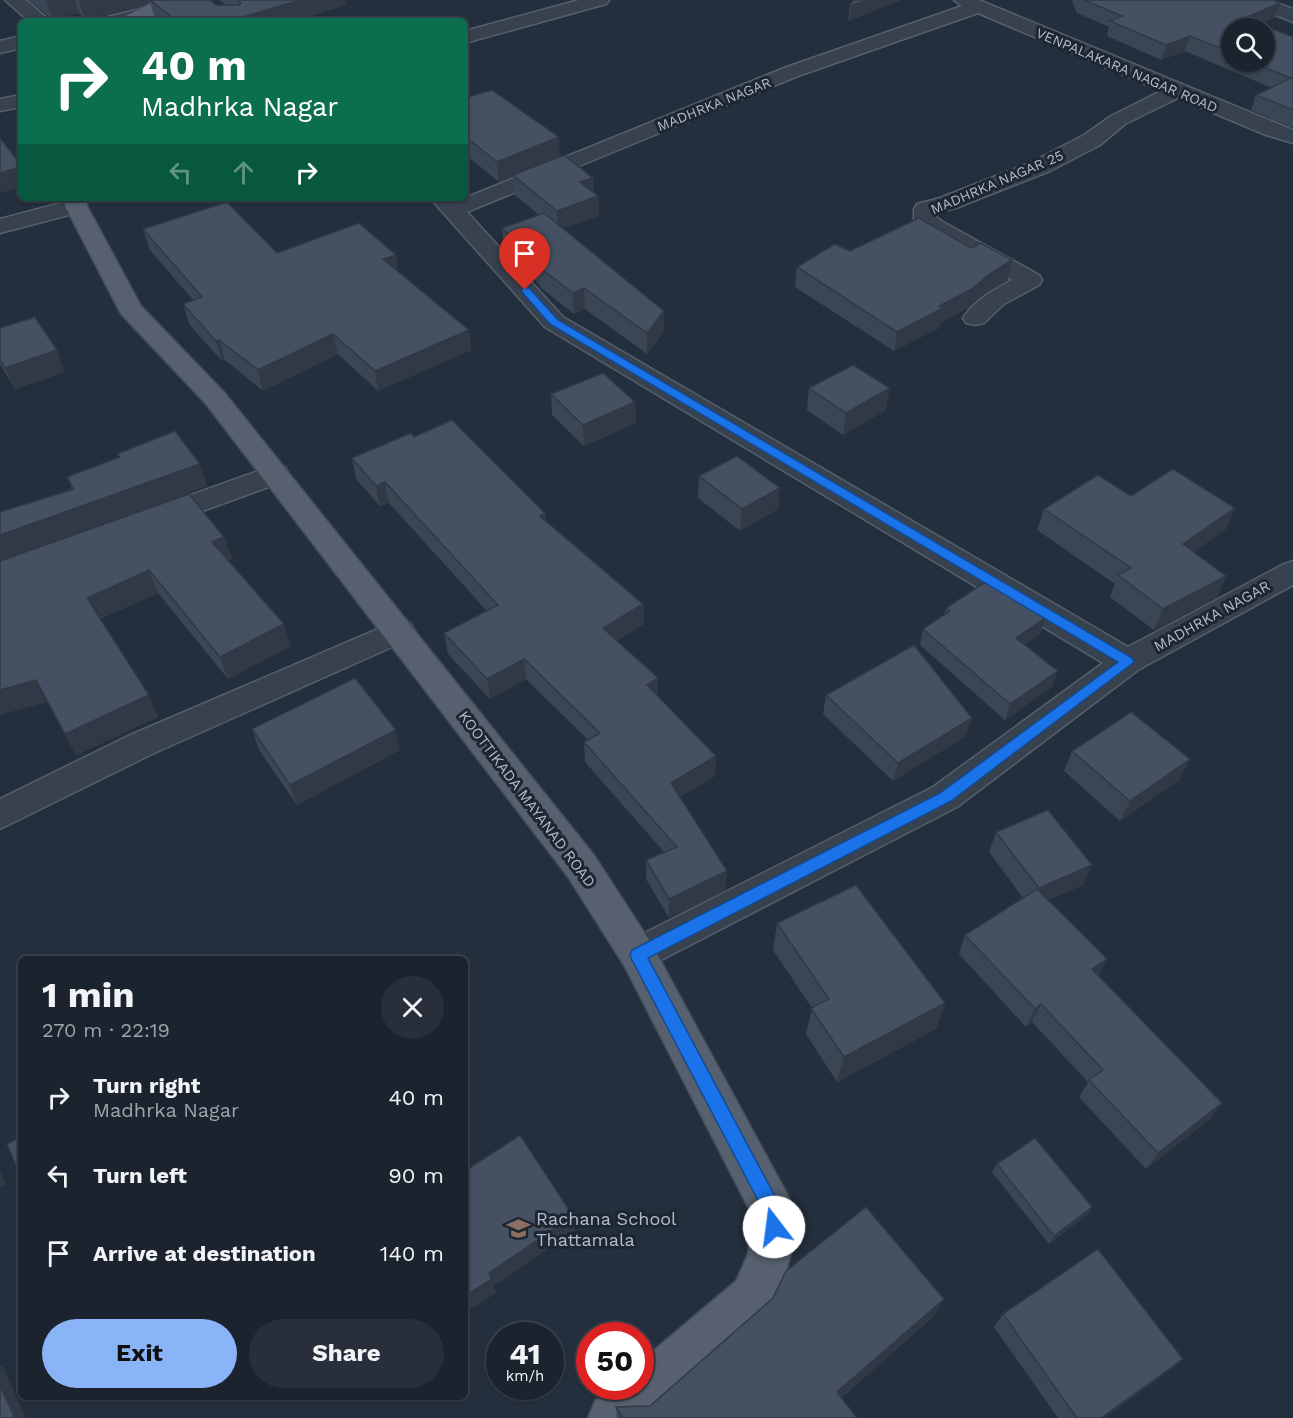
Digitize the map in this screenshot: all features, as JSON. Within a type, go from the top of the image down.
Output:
[{"type":"main road","points":[[137,17],[172,0]]},
{"type":"main road","name":"KOOTTIKADA MAYANAD ROAD","points":[[75,202],[130,309],[215,398],[581,866],[638,955],[771,1207],[774,1227],[772,1250],[765,1274],[752,1297],[612,1418]]},
{"type":"street","points":[[14,0],[37,18]]},
{"type":"street","points":[[468,36],[600,0]]},
{"type":"street","points":[[1253,0],[1293,16]]},
{"type":"street","name":"VENPALAKARA NAGAR ROAD","points":[[970,3],[1273,132],[1293,137]]},
{"type":"street","name":"MADHRKA NAGAR","points":[[468,196],[970,3]]},
{"type":"street","points":[[0,47],[18,43]]},
{"type":"street","name":"MADHRKA NAGAR 25","points":[[975,318],[994,299],[1030,280],[935,227],[925,219],[925,209],[948,203],[1042,165],[1092,140],[1118,120],[1177,91]]},
{"type":"street","points":[[0,105],[18,102]]},
{"type":"street","points":[[0,226],[75,202]]},
{"type":"street","points":[[447,204],[554,322],[1128,662]]},
{"type":"street","points":[[132,526],[275,474]]},
{"type":"street","name":"MADHRKA NAGAR","points":[[638,955],[945,797],[1128,662],[1293,572]]},
{"type":"street","points":[[0,815],[140,745],[399,631]]},
{"type":"building","points":[[150,0],[210,0],[216,5],[239,5],[241,3],[238,0],[300,0],[240,18],[173,18]]},
{"type":"building","points":[[854,0],[866,0],[851,6]]},
{"type":"building","points":[[1084,0],[1273,0],[1280,3],[1245,18],[1221,18],[1221,49],[1190,36],[1166,45],[1110,21],[1122,16]]},
{"type":"building","points":[[1275,30],[1293,37],[1293,110],[1256,95],[1291,78],[1275,71]]},
{"type":"building","points":[[492,90],[559,137],[497,162],[468,138],[468,97]]},
{"type":"building","points":[[0,138],[18,161],[18,168],[0,173]]},
{"type":"building","points":[[564,155],[593,178],[580,182],[598,196],[557,211],[513,175]]},
{"type":"building","points":[[227,202],[277,253],[359,223],[396,255],[383,259],[469,330],[375,371],[333,334],[258,370],[219,340],[216,341],[183,304],[202,297],[143,229]]},
{"type":"building","points":[[544,213],[664,311],[647,333],[584,288],[573,293],[539,267],[542,266],[502,228]]},
{"type":"building","points":[[919,218],[971,248],[981,243],[1012,260],[988,275],[972,289],[939,306],[943,308],[897,332],[797,267],[835,244],[850,251]]},
{"type":"building","points":[[35,317],[57,350],[5,368],[0,359],[0,328]]},
{"type":"building","points":[[853,365],[890,388],[846,413],[809,388]]},
{"type":"building","points":[[603,373],[635,402],[583,425],[551,394]]},
{"type":"building","points":[[452,420],[545,513],[540,516],[643,604],[603,628],[658,678],[647,685],[716,756],[671,783],[727,871],[669,899],[646,860],[677,847],[584,742],[600,733],[524,659],[487,679],[444,633],[498,605],[385,482],[376,486],[352,458],[411,433],[414,437]]},
{"type":"building","points":[[175,431],[200,464],[0,535],[0,512],[74,489],[67,477],[120,457],[117,454]]},
{"type":"building","points":[[737,456],[780,488],[742,509],[699,476]]},
{"type":"building","points":[[1173,469],[1235,508],[1183,544],[1226,576],[1163,609],[1118,575],[1131,568],[1044,509],[1098,475],[1131,496]]},
{"type":"building","points":[[189,494],[224,537],[212,542],[284,624],[220,657],[149,570],[87,598],[149,695],[65,734],[36,680],[0,690],[0,561]]},
{"type":"building","points":[[990,579],[1045,618],[1016,638],[1058,671],[1010,704],[923,629],[950,611],[946,608]]},
{"type":"building","points":[[914,645],[972,718],[898,763],[826,695]]},
{"type":"building","points":[[355,678],[396,730],[290,785],[252,729]]},
{"type":"building","points":[[1131,712],[1190,759],[1130,801],[1072,751]]},
{"type":"building","points":[[1048,810],[1092,865],[1039,888],[996,832]]},
{"type":"building","points":[[856,885],[945,1003],[844,1057],[811,1008],[829,999],[777,923]]},
{"type":"building","points":[[1037,889],[1107,959],[1092,969],[1222,1103],[1158,1153],[1089,1080],[1103,1070],[1041,1004],[1035,1009],[965,935]]},
{"type":"building","points":[[520,1135],[573,1216],[489,1273],[492,1279],[468,1294],[468,1169]]},
{"type":"building","points":[[18,1138],[18,1170],[7,1144]]},
{"type":"building","points":[[1035,1138],[1092,1207],[1054,1236],[997,1164]]},
{"type":"building","points":[[866,1207],[944,1299],[837,1392],[857,1418],[623,1418],[616,1407],[650,1406],[773,1298],[786,1271]]},
{"type":"building","points":[[1098,1249],[1183,1359],[1101,1418],[1077,1418],[1003,1314]]},
{"type":"building","points":[[0,1386],[15,1418],[0,1418]]},
{"type":"place","name":"Rachana School Thattamala","points":[[518,1228]]},
{"type":"route","points":[[525,290],[554,322],[1128,662],[945,797],[638,955],[771,1207],[774,1227]]}]
